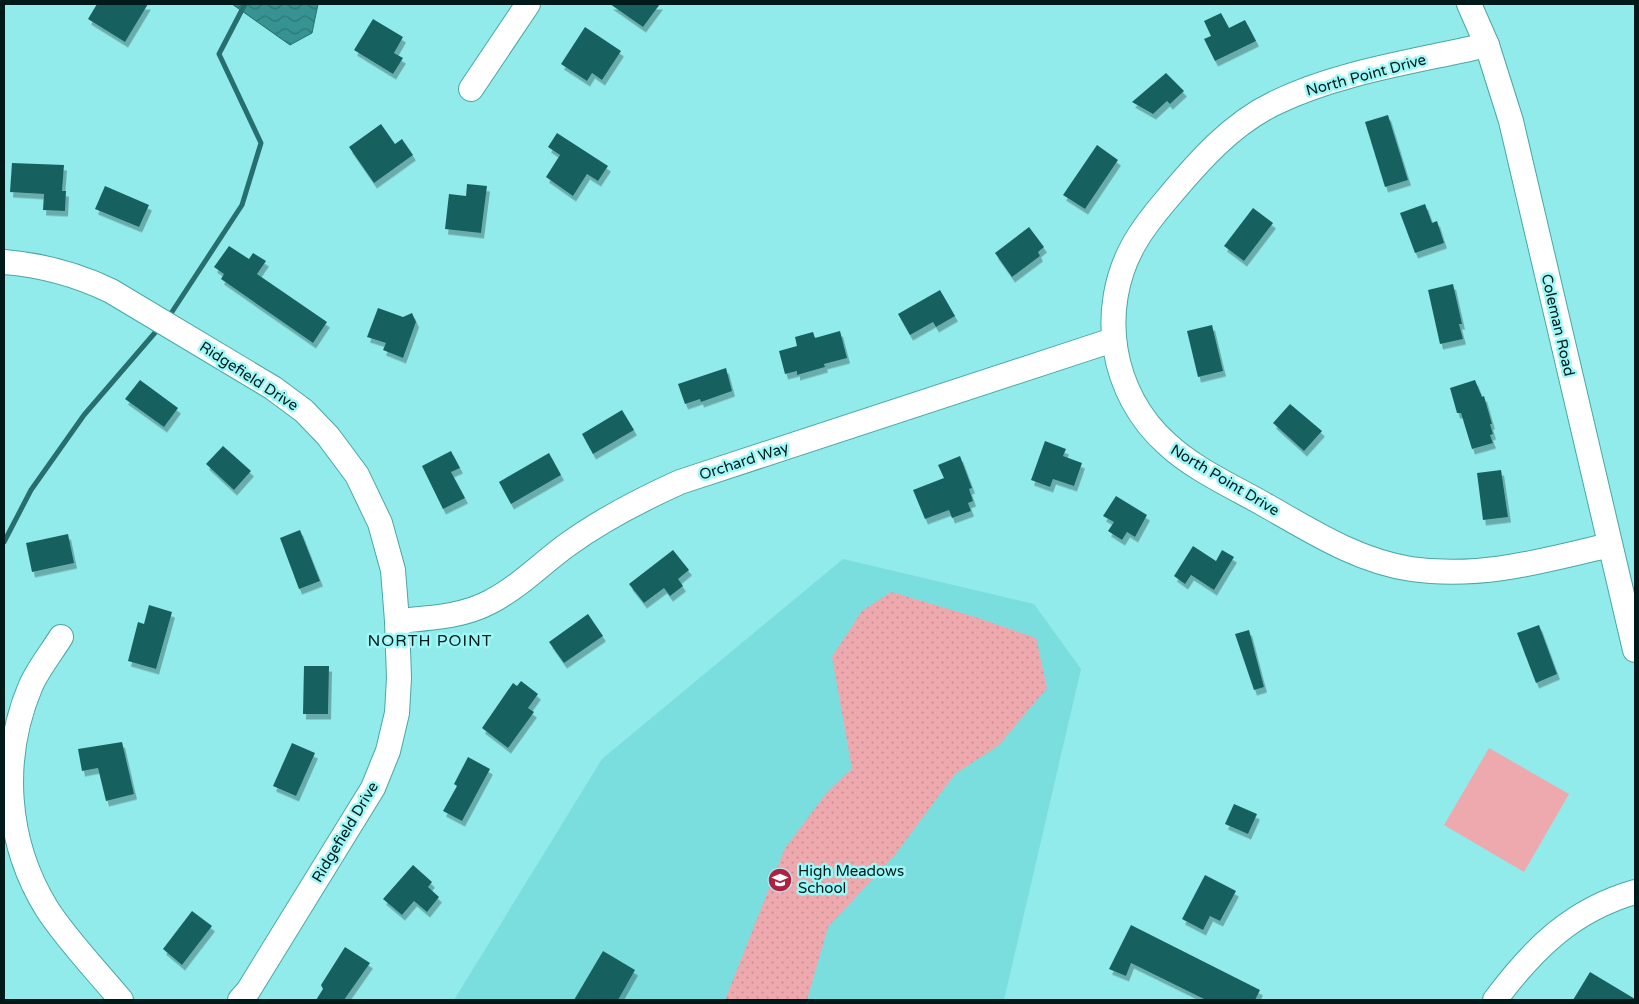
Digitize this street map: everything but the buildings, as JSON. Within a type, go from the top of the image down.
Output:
[{"type":"street","points":[[471,89],[528,4]]},
{"type":"street","name":"Coleman Road","points":[[1469,4],[1487,45],[1511,121],[1635,650]]},
{"type":"street","name":"North Point Drive","points":[[1487,45],[1316,85],[1273,104],[1233,130],[1195,165],[1148,223],[1134,244],[1123,266],[1116,291],[1113,316],[1114,340],[1119,368],[1130,397],[1147,423],[1168,445],[1194,464],[1351,552],[1408,568],[1440,573],[1467,573],[1512,568],[1610,545]]},
{"type":"street","name":"Ridgefield Drive","points":[[4,262],[32,264],[59,270],[111,291],[273,388],[304,411],[328,436],[356,475],[380,523],[393,570],[398,621],[399,678],[396,713],[388,751],[373,788],[248,991],[240,1000]]},
{"type":"street","name":"Orchard Way","points":[[398,621],[448,616],[489,602],[514,588],[565,546],[600,523],[639,500],[680,482],[1114,340]]},
{"type":"street","points":[[61,637],[30,686],[14,732],[8,785],[10,812],[15,838],[27,874],[48,910],[121,1000]]},
{"type":"street","points":[[1495,1000],[1523,964],[1550,937],[1598,906],[1635,892]]},
{"type":"shaded area","name":"High Meadows School","points":[[843,559],[1034,604],[1081,669],[1004,1000],[454,1000],[602,759]]},
{"type":"shaded area","points":[[891,592],[972,616],[1036,638],[1047,688],[999,745],[955,774],[894,856],[828,927],[807,1000],[725,1000],[785,848],[829,790],[852,769],[832,657],[862,611]]},
{"type":"shaded area","points":[[1489,748],[1569,794],[1524,872],[1444,825]]},
{"type":"water","points":[[232,4],[318,4],[312,33],[290,45]]},
{"type":"waterway","points":[[168,318],[242,205],[261,143],[219,54],[245,4]]},
{"type":"waterway","points":[[4,542],[31,490],[84,415],[159,328]]},
{"type":"place","name":"High Meadows School","points":[[780,880]]},
{"type":"district","name":"NORTH POINT","points":[[430,641]]}]
